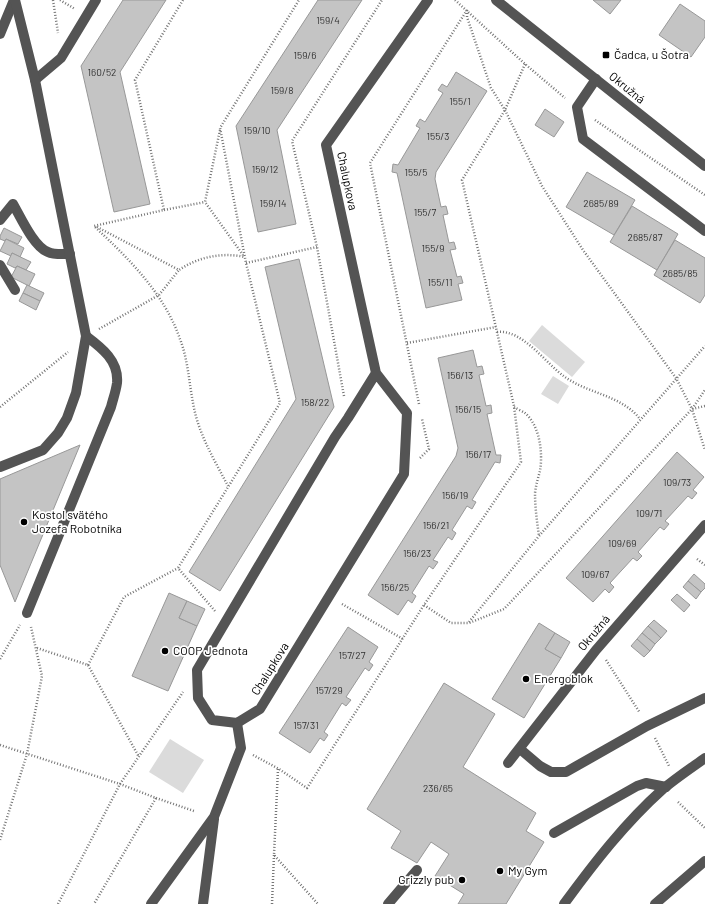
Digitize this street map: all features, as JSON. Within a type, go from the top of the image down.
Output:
[{"type":"street","points":[[0,34],[15,0]]},
{"type":"street","points":[[0,467],[43,450],[58,433],[67,418],[76,393],[86,336],[35,80],[15,0]]},
{"type":"street","points":[[35,80],[62,58],[96,0]]},
{"type":"street","name":"Chalupkova","points":[[237,723],[260,709],[404,474],[407,413],[376,373],[326,145],[428,0]]},
{"type":"street","name":"Okružná","points":[[496,0],[705,166]]},
{"type":"street","points":[[596,79],[577,107],[584,139],[705,231]]},
{"type":"street","points":[[0,220],[13,204],[36,243],[49,253],[70,254]]},
{"type":"street","points":[[0,265],[15,290]]},
{"type":"street","points":[[27,613],[111,407],[117,382],[116,366],[102,347],[86,336]]},
{"type":"street","points":[[203,904],[214,817],[241,748],[237,723],[212,720],[198,698],[197,670],[335,437],[376,373]]},
{"type":"street","name":"Okružná","points":[[508,763],[596,650],[705,525]]},
{"type":"street","points":[[520,749],[540,766],[551,772],[566,772],[647,726],[705,698]]},
{"type":"street","points":[[564,904],[590,868],[626,825],[666,787],[704,762]]},
{"type":"street","points":[[554,833],[637,786],[646,783],[666,787]]},
{"type":"street","points":[[151,904],[214,817]]},
{"type":"street","points":[[655,904],[705,861]]},
{"type":"street","points":[[388,904],[417,870]]},
{"type":"path","points":[[53,0],[62,58]]},
{"type":"path","points":[[164,210],[135,80],[183,0]]},
{"type":"path","points":[[245,257],[205,202],[220,128],[299,0]]},
{"type":"path","points":[[421,411],[370,163],[467,10],[467,17],[491,88],[505,110],[542,186],[583,250],[676,378],[692,409],[705,450]]},
{"type":"path","points":[[241,748],[278,769],[307,788],[424,605],[521,462],[514,406],[462,180],[505,110],[525,64]]},
{"type":"path","points":[[88,665],[124,598],[178,568],[280,403],[246,263],[220,128]]},
{"type":"path","points":[[94,226],[205,202]]},
{"type":"path","points":[[94,226],[179,270],[190,263],[220,255],[245,257]]},
{"type":"path","points":[[94,226],[130,260],[159,295],[167,309],[180,339],[187,362],[197,419],[211,454],[228,486]]},
{"type":"path","points":[[246,263],[317,247]]},
{"type":"path","points":[[407,343],[496,327]]},
{"type":"path","points":[[497,332],[507,332],[516,336],[535,350],[566,378],[627,406],[640,419]]},
{"type":"path","points":[[469,623],[539,536],[705,346]]},
{"type":"path","points":[[424,605],[451,623],[469,623],[504,609],[692,409],[705,390]]},
{"type":"path","points":[[514,406],[525,413],[531,421],[539,437],[542,451],[540,471],[535,491],[539,536]]},
{"type":"path","points":[[692,409],[705,406]]},
{"type":"path","points":[[404,474],[429,449],[422,419]]},
{"type":"path","points":[[697,559],[705,565]]},
{"type":"path","points":[[178,568],[225,623]]},
{"type":"path","points":[[329,596],[403,640]]},
{"type":"path","points":[[0,840],[26,754],[42,676],[37,648],[27,613]]},
{"type":"path","points":[[0,658],[27,613]]},
{"type":"path","points":[[37,648],[88,665],[139,757]]},
{"type":"path","points":[[596,650],[606,660],[647,726],[669,766]]},
{"type":"path","points":[[58,904],[120,784],[197,670]]},
{"type":"path","points":[[0,745],[194,810]]},
{"type":"path","points":[[272,904],[278,769]]},
{"type":"path","points":[[94,904],[156,798]]},
{"type":"path","points":[[678,802],[705,828]]},
{"type":"path","points":[[274,855],[318,904]]},
{"type":"shaded area","points":[[542,325],[585,362],[572,377],[529,341]]},
{"type":"shaded area","points":[[553,376],[569,386],[558,404],[541,394]]},
{"type":"shaded area","points":[[170,739],[204,760],[183,793],[149,772]]},
{"type":"building","points":[[123,0],[166,0],[120,72],[150,204],[114,212],[81,66]]},
{"type":"building","points":[[318,0],[362,0],[277,130],[296,224],[258,232],[236,126]]},
{"type":"building","points":[[593,0],[621,0],[610,14]]},
{"type":"building","points":[[680,4],[705,21],[705,37],[691,57],[659,35]]},
{"type":"building","points":[[456,72],[487,91],[436,172],[435,179],[441,207],[446,206],[448,214],[443,215],[449,243],[454,242],[456,249],[450,250],[457,277],[461,276],[463,283],[458,284],[462,300],[426,308],[397,173],[392,172],[393,164],[398,165],[420,128],[416,126],[420,119],[425,122],[443,93],[438,90],[442,84],[447,87]]},
{"type":"building","points":[[545,109],[564,122],[554,137],[535,125]]},
{"type":"building","points":[[587,172],[635,200],[614,235],[566,207]]},
{"type":"building","points":[[632,206],[678,234],[657,270],[610,242]]},
{"type":"building","points":[[4,228],[22,237],[18,244],[6,239],[5,241],[0,239]]},
{"type":"building","points":[[6,239],[24,248],[20,257],[12,253],[11,256],[0,251]]},
{"type":"building","points":[[675,240],[705,258],[705,295],[700,303],[654,275]]},
{"type":"building","points":[[12,253],[31,262],[26,270],[17,266],[15,268],[7,264]]},
{"type":"building","points":[[299,259],[334,407],[220,591],[189,572],[296,399],[265,267]]},
{"type":"building","points":[[17,266],[35,274],[29,286],[11,277]]},
{"type":"building","points":[[27,285],[44,293],[40,301],[23,293]]},
{"type":"building","points":[[23,293],[40,301],[36,310],[19,301]]},
{"type":"building","points":[[473,350],[477,367],[482,366],[484,374],[479,375],[486,406],[491,405],[492,413],[487,414],[496,455],[501,455],[500,463],[495,462],[472,500],[476,502],[472,509],[467,506],[452,530],[456,533],[452,540],[448,537],[433,560],[438,562],[433,569],[429,566],[412,593],[416,596],[412,603],[408,600],[398,615],[368,595],[456,456],[458,448],[438,358]]},
{"type":"building","name":"Kostol svätého Jozefa Robotníka","points":[[80,445],[15,602],[0,565],[0,479]]},
{"type":"building","points":[[677,452],[704,477],[693,490],[697,493],[692,499],[688,496],[665,521],[669,524],[664,530],[660,527],[638,552],[642,556],[637,561],[633,558],[610,583],[614,587],[609,593],[605,589],[593,602],[566,578]]},
{"type":"building","points":[[694,574],[705,584],[705,588],[701,592],[688,581]]},
{"type":"building","points":[[688,581],[701,592],[696,599],[683,587]]},
{"type":"building","name":"COOP Jednota","points":[[169,593],[187,601],[179,618],[197,626],[168,691],[132,676]]},
{"type":"building","points":[[677,594],[690,605],[684,612],[671,600]]},
{"type":"building","points":[[187,601],[205,609],[197,626],[179,618]]},
{"type":"building","points":[[654,620],[667,631],[661,638],[648,626]]},
{"type":"building","name":"Energoblok","points":[[539,623],[555,633],[545,649],[561,658],[524,718],[492,699]]},
{"type":"building","points":[[648,626],[661,638],[655,644],[642,633]]},
{"type":"building","points":[[348,627],[378,647],[369,662],[373,665],[369,671],[365,668],[346,697],[351,700],[346,706],[342,703],[324,732],[328,735],[324,741],[320,738],[310,753],[279,733]]},
{"type":"building","points":[[555,633],[570,642],[561,658],[545,649]]},
{"type":"building","points":[[642,633],[655,644],[650,651],[637,639]]},
{"type":"building","points":[[637,639],[650,651],[644,657],[631,646]]},
{"type":"building","points":[[444,683],[495,714],[463,767],[536,813],[526,831],[544,842],[506,904],[458,904],[464,894],[435,876],[449,854],[431,842],[417,863],[391,848],[401,831],[367,809]]},
{"type":"place","name":"Čadca, u Šotra","points":[[606,55]]},
{"type":"place","name":"Kostol svätého Jozefa Robotníka","points":[[24,522]]},
{"type":"place","name":"COOP Jednota","points":[[165,651]]},
{"type":"place","name":"Energoblok","points":[[526,679]]},
{"type":"place","name":"My Gym","points":[[500,871]]},
{"type":"place","name":"Grizzly pub","points":[[462,880]]}]
